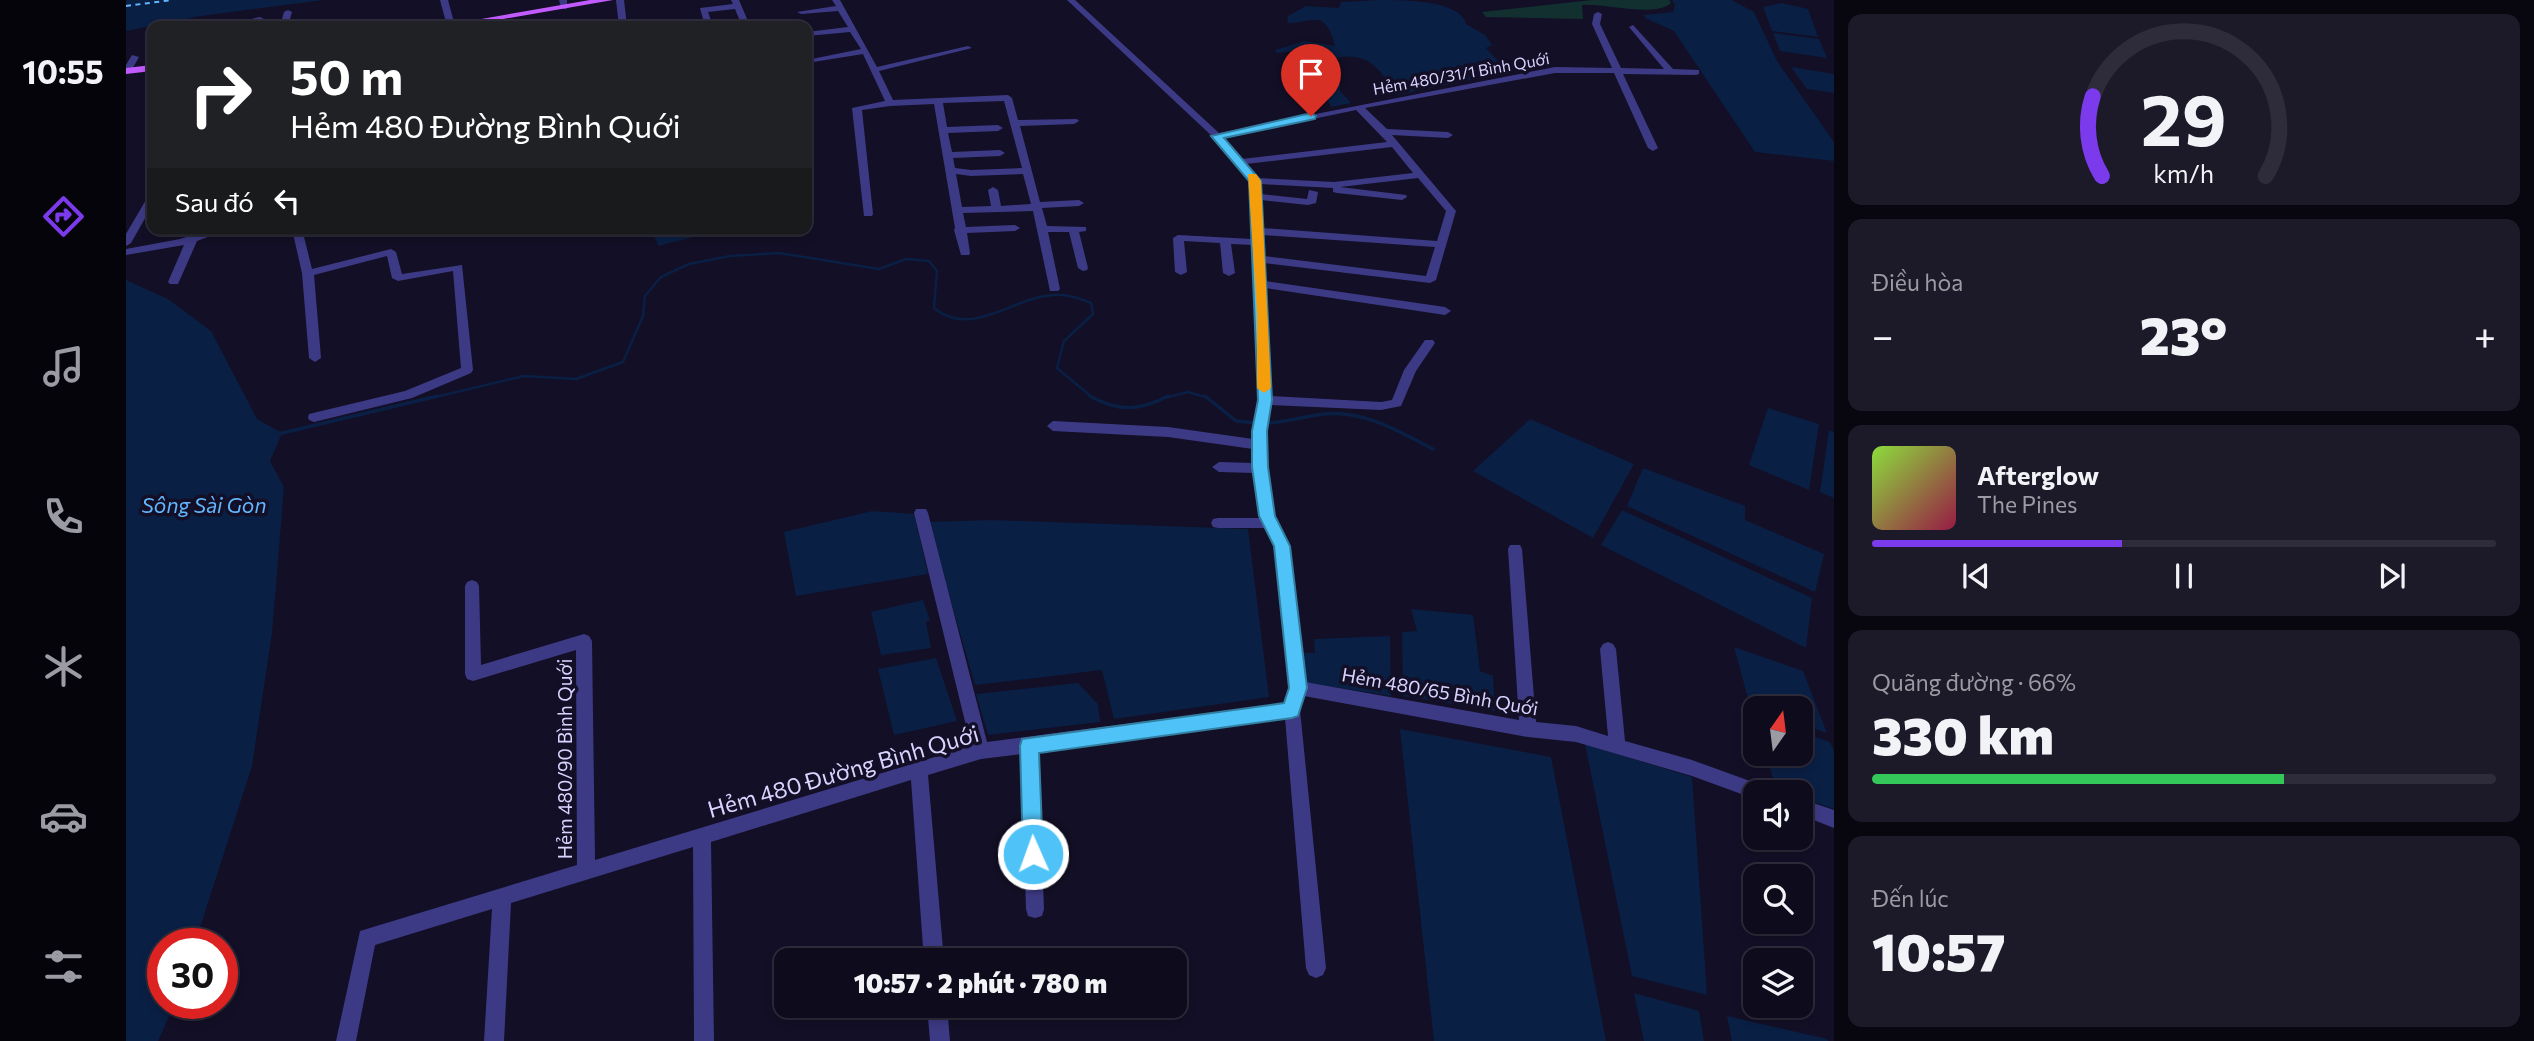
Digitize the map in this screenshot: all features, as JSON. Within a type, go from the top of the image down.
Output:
[{"type":"main road","points":[[475,21],[564,4],[608,0]]},
{"type":"main road","points":[[127,71],[147,69]]},
{"type":"street","points":[[444,0],[448,21]]},
{"type":"street","points":[[620,0],[622,21]]},
{"type":"street","points":[[1071,0],[1217,136],[1242,162],[1255,181],[1265,406],[1259,438],[1260,467],[1271,523],[1282,546],[1298,688],[1292,710],[1316,968]]},
{"type":"street","points":[[707,21],[703,10],[736,3],[744,21]]},
{"type":"street","points":[[801,12],[838,4],[866,51],[890,103]]},
{"type":"street","points":[[285,21],[288,12]]},
{"type":"street","points":[[1598,14],[1595,21],[1653,148]]},
{"type":"street","points":[[246,21],[259,21]]},
{"type":"street","points":[[1633,27],[1671,72]]},
{"type":"street","points":[[812,33],[853,29]]},
{"type":"street","points":[[873,67],[968,48]]},
{"type":"street","points":[[812,57],[866,51]]},
{"type":"street","points":[[127,71],[135,57]]},
{"type":"street","points":[[873,67],[907,59]]},
{"type":"street","name":"Hẻm 480/31/1 Bình Quới","points":[[1217,136],[1555,70],[1696,72]]},
{"type":"street","points":[[868,214],[858,108],[890,103],[1008,98],[1035,207],[1045,229],[1054,289]]},
{"type":"street","points":[[938,101],[965,253]]},
{"type":"street","points":[[1259,259],[1430,280],[1451,211],[1395,144],[1358,107]]},
{"type":"street","points":[[1014,123],[1074,121]]},
{"type":"street","points":[[943,134],[998,128]]},
{"type":"street","points":[[1384,132],[1448,135]]},
{"type":"street","points":[[943,134],[982,137]]},
{"type":"street","points":[[1242,162],[1395,144]]},
{"type":"street","points":[[947,155],[1000,153]]},
{"type":"street","points":[[951,170],[971,173],[1027,172]]},
{"type":"street","points":[[1312,188],[1421,175]]},
{"type":"street","points":[[1255,181],[1402,197]]},
{"type":"street","points":[[1255,196],[1308,202],[1312,201],[1312,188]]},
{"type":"street","points":[[993,190],[997,209]]},
{"type":"street","points":[[956,210],[1079,203]]},
{"type":"street","points":[[126,243],[147,207]]},
{"type":"street","points":[[959,230],[1015,228]]},
{"type":"street","points":[[1045,229],[1078,229],[1083,268]]},
{"type":"street","points":[[126,252],[205,235]]},
{"type":"street","points":[[299,235],[309,273],[315,358]]},
{"type":"street","points":[[1181,272],[1178,238],[1225,241],[1257,237],[1440,244]]},
{"type":"street","points":[[174,282],[192,239]]},
{"type":"street","points":[[1225,241],[1229,273]]},
{"type":"street","points":[[309,273],[391,252],[398,278],[458,267],[467,370],[408,395],[314,417]]},
{"type":"street","points":[[1261,284],[1445,311]]},
{"type":"street","points":[[1265,406],[1381,406],[1397,403],[1410,370],[1429,343]]},
{"type":"street","points":[[1053,426],[1259,438]]},
{"type":"street","points":[[1219,467],[1260,467]]},
{"type":"street","points":[[921,513],[981,751]]},
{"type":"street","points":[[1218,523],[1271,523]]},
{"type":"street","points":[[1515,549],[1528,729]]},
{"type":"street","name":"Hẻm 480/90 Bình Quới","points":[[472,586],[472,674],[584,641],[586,872]]},
{"type":"street","points":[[1608,649],[1617,746]]},
{"type":"street","name":"Hẻm 480/65 Bình Quới","points":[[1298,688],[1528,729],[1576,734],[1743,787]]},
{"type":"street","name":"Hẻm 480 Đường Bình Quới","points":[[346,1041],[367,938],[981,751],[1292,710]]},
{"type":"street","points":[[1029,746],[1035,909]]},
{"type":"street","points":[[919,770],[933,948]]},
{"type":"street","points":[[1813,811],[1834,819]]},
{"type":"street","points":[[702,836],[704,1041]]},
{"type":"street","points":[[494,1041],[502,897]]},
{"type":"street","points":[[938,1018],[940,1041]]},
{"type":"green space","points":[[1592,0],[1669,0],[1671,3],[1642,10],[1582,5],[1583,19],[1486,17],[1482,12]]},
{"type":"water","points":[[126,0],[324,0],[176,21],[147,21],[147,27],[126,31]]},
{"type":"water","points":[[1380,0],[1429,3],[1454,10],[1462,16],[1466,24],[1485,35],[1492,45],[1486,48],[1499,62],[1487,69],[1485,77],[1398,95],[1393,94],[1382,74],[1367,61],[1349,57],[1326,61],[1326,66],[1340,83],[1340,91],[1351,103],[1331,107],[1324,92],[1305,79],[1312,70],[1305,63],[1305,56],[1329,51],[1314,48],[1277,53],[1275,50],[1305,41],[1335,46],[1331,34],[1322,21],[1287,23],[1288,16],[1306,6],[1339,8],[1341,2]]},
{"type":"water","points":[[1672,0],[1732,0],[1754,12],[1777,61],[1834,142],[1834,161],[1755,152],[1674,31],[1645,18],[1644,15],[1673,12],[1675,5]]},
{"type":"water","points":[[1782,3],[1808,9],[1818,37],[1772,31],[1763,7]]},
{"type":"water","points":[[1773,33],[1819,39],[1827,58],[1780,51]]},
{"type":"water","points":[[1791,67],[1834,74],[1834,93],[1807,89]]},
{"type":"water","points":[[653,235],[701,235],[659,246]]},
{"type":"water","name":"Sông Sài Gòn","points":[[126,280],[168,299],[211,331],[257,419],[282,433],[270,461],[284,487],[272,633],[252,766],[200,928],[147,928],[147,1019],[168,1019],[158,1041],[126,1041]]},
{"type":"water","points":[[1768,408],[1819,424],[1809,490],[1749,465]]},
{"type":"water","points":[[1530,419],[1634,464],[1593,538],[1473,471]]},
{"type":"water","points":[[1829,430],[1834,432],[1834,498],[1820,492]]},
{"type":"water","points":[[1643,468],[1745,506],[1745,520],[1824,554],[1815,592],[1627,506]]},
{"type":"water","points":[[1622,510],[1812,598],[1806,648],[1601,545]]},
{"type":"water","points":[[872,511],[914,514],[928,574],[796,596],[784,532]]},
{"type":"water","points":[[992,520],[1248,529],[1269,697],[1114,719],[1102,670],[975,685],[928,522]]},
{"type":"water","points":[[923,600],[930,620],[926,622],[931,648],[881,655],[871,612]]},
{"type":"water","points":[[1411,609],[1473,615],[1480,671],[1493,676],[1495,711],[1403,696],[1402,632],[1417,631]]},
{"type":"water","points":[[1390,636],[1391,696],[1301,682],[1301,653],[1315,653],[1314,639]]},
{"type":"water","points":[[1734,647],[1803,671],[1813,696],[1747,696]]},
{"type":"water","points":[[936,658],[957,721],[894,735],[878,669]]},
{"type":"water","points":[[1078,683],[1098,704],[1100,722],[988,735],[976,694]]},
{"type":"water","points":[[1813,697],[1827,733],[1813,728]]},
{"type":"water","points":[[1400,729],[1551,757],[1606,1041],[1434,1041]]},
{"type":"water","points":[[1813,736],[1830,742],[1834,751],[1834,809],[1813,802],[1813,780],[1774,780],[1769,766],[1813,766]]},
{"type":"water","points":[[1585,744],[1692,777],[1707,995],[1632,976]]},
{"type":"water","points":[[1634,993],[1699,1011],[1704,1041],[1644,1041]]},
{"type":"water","points":[[1727,1016],[1827,1039],[1828,1041],[1732,1041]]},
{"type":"waterway","points":[[431,398],[524,376],[576,379],[623,362],[643,316],[645,296],[661,277],[689,264],[730,256],[779,253],[879,269],[906,259],[929,261],[937,271],[934,308],[948,316],[963,319],[977,318],[1039,297],[1054,295],[1064,295],[1091,303],[1093,314],[1064,341],[1057,368],[1092,397]]},
{"type":"waterway","points":[[1165,398],[1188,392],[1207,398]]},
{"type":"waterway","points":[[278,434],[438,396]]},
{"type":"waterway","points":[[1092,397],[1110,405],[1129,408],[1148,405],[1168,396]]},
{"type":"waterway","points":[[1207,398],[1236,421],[1258,423]]},
{"type":"waterway","points":[[1265,423],[1325,414],[1354,415],[1381,424],[1433,449]]},
{"type":"ferry route","points":[[126,6],[172,0]]},
{"type":"slow traffic","points":[[1252,177],[1255,181],[1263,314],[1264,388]]},
{"type":"route","points":[[1033,854],[1029,746],[1292,710],[1298,688],[1282,546],[1267,516],[1260,467],[1259,444],[1265,400],[1255,181],[1242,162],[1217,136],[1311,116]]}]
